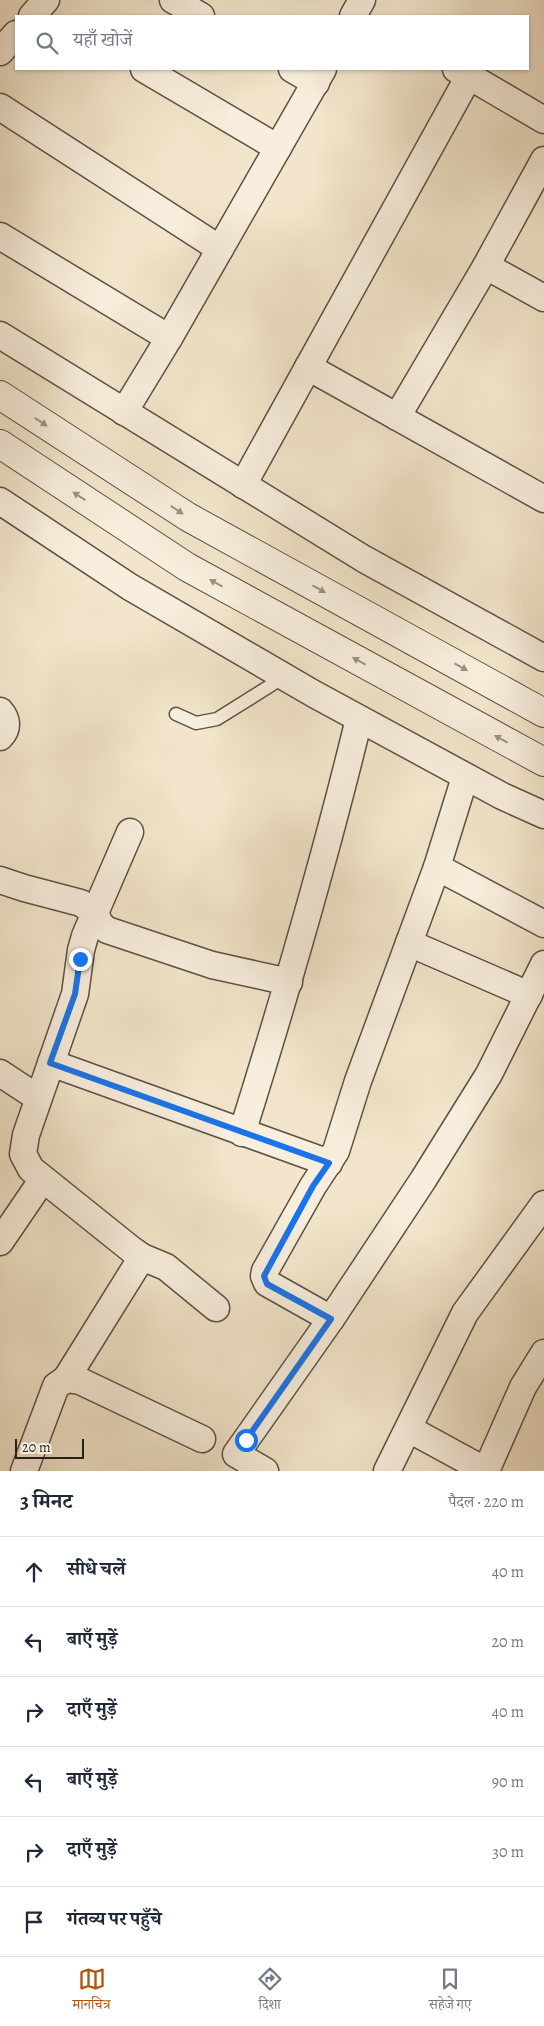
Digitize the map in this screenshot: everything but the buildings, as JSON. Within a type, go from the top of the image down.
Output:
[{"type":"street","points":[[173,0],[199,15]]},
{"type":"street","points":[[353,15],[362,0]]},
{"type":"street","points":[[0,52],[15,35]]},
{"type":"street","points":[[146,70],[278,148]]},
{"type":"street","points":[[124,412],[169,338],[320,76],[296,70]]},
{"type":"street","points":[[243,485],[308,367],[462,72],[544,120]]},
{"type":"street","points":[[0,107],[220,249]]},
{"type":"street","points":[[397,417],[486,266],[544,160]]},
{"type":"street","points":[[0,236],[169,338]]},
{"type":"street","points":[[486,266],[544,298]]},
{"type":"street","points":[[0,335],[364,560],[544,658]]},
{"type":"street","points":[[308,367],[544,499]]},
{"type":"street","points":[[0,395],[188,517],[544,713]]},
{"type":"street","points":[[0,444],[187,567],[544,762]]},
{"type":"street","points":[[0,501],[130,587],[284,677],[466,777],[544,815]]},
{"type":"street","points":[[0,711],[6,723],[5,732],[0,737]]},
{"type":"street","points":[[242,1132],[289,982],[321,869],[359,719]]},
{"type":"street","points":[[331,1319],[267,1284],[264,1276],[313,1186],[336,1151],[358,1081],[437,867],[466,777]]},
{"type":"street","points":[[130,832],[81,950],[75,994],[38,1098],[23,1146],[23,1154],[31,1169],[43,1179],[142,1257],[166,1267],[216,1308]]},
{"type":"street","points":[[437,867],[544,924]]},
{"type":"street","points":[[0,880],[81,903],[95,913],[100,924],[107,930],[212,965],[289,982]]},
{"type":"street","points":[[410,943],[529,995]]},
{"type":"street","points":[[265,1471],[236,1454],[331,1319],[476,1095],[499,1055],[544,964]]},
{"type":"street","points":[[50,1063],[329,1163]]},
{"type":"street","points":[[0,1073],[38,1098]]},
{"type":"street","points":[[0,1242],[43,1179]]},
{"type":"street","points":[[387,1471],[465,1312],[544,1204]]},
{"type":"street","points":[[24,1471],[56,1386],[66,1379],[142,1257]]},
{"type":"street","points":[[409,1429],[486,1471],[523,1387],[544,1353]]},
{"type":"street","points":[[66,1379],[80,1381],[202,1439]]},
{"type":"lane","points":[[176,714],[196,723],[217,719],[284,677]]},
{"type":"route","points":[[80,959],[75,994],[50,1063],[329,1163],[313,1186],[265,1271],[264,1276],[267,1284],[331,1319],[246,1440]]}]
